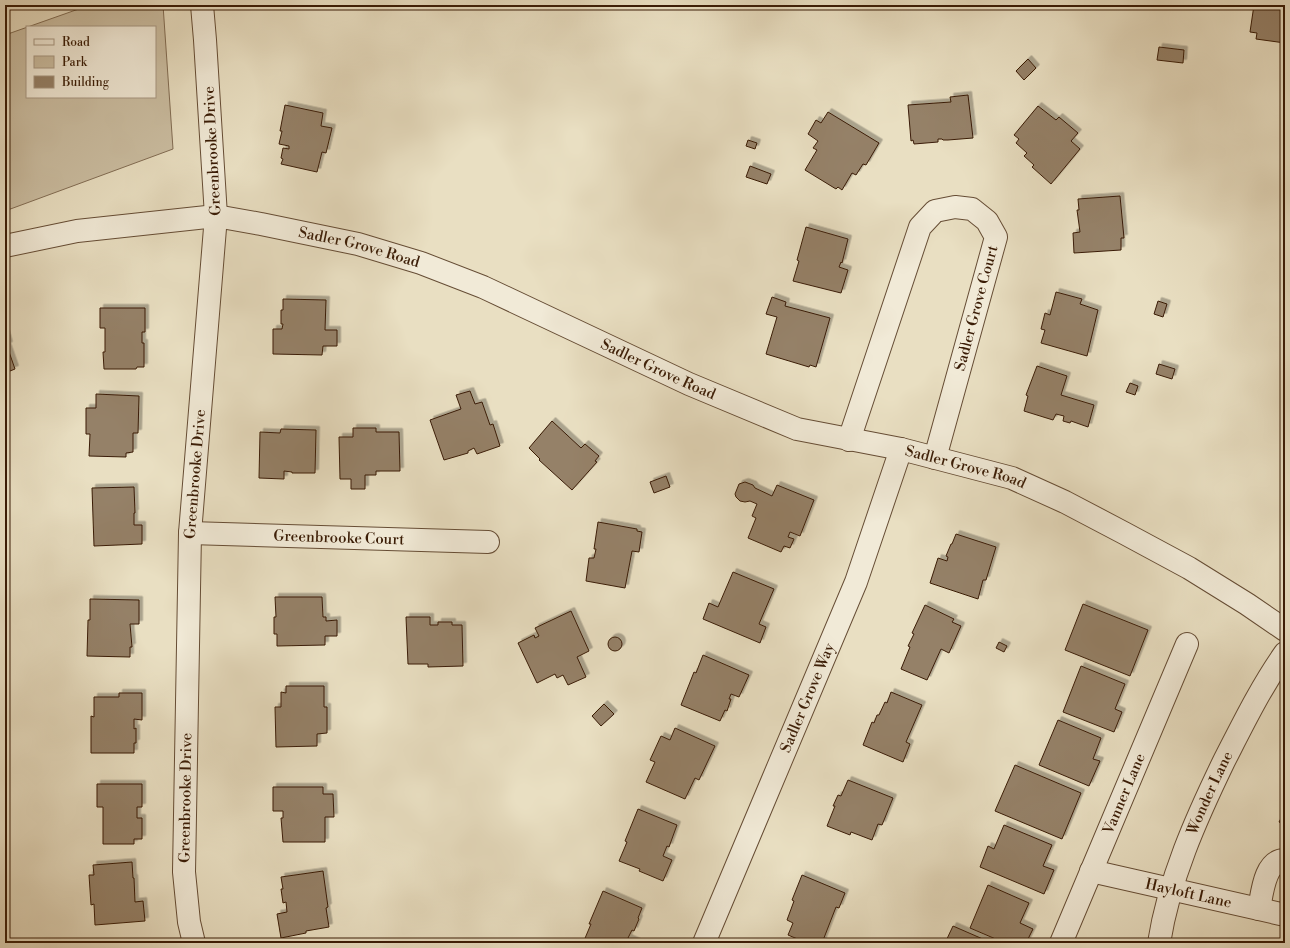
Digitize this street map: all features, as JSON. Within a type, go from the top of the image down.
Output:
[{"type":"street","name":"Greenbrooke Drive","points":[[194,943],[184,872],[190,533],[216,216],[202,5]]},
{"type":"street","name":"Sadler Grove Court","points":[[849,440],[920,227],[935,211],[955,207],[972,209],[987,221],[996,237],[935,458]]},
{"type":"street","name":"Sadler Grove Road","points":[[5,246],[77,231],[216,216],[358,244],[421,263],[483,286],[696,387],[797,429],[901,449],[1012,478],[1065,502],[1124,532],[1189,568],[1247,604],[1285,630]]},
{"type":"street","name":"Sadler Grove Way","points":[[704,943],[856,582],[901,449]]},
{"type":"street","name":"Greenbrooke Court","points":[[190,533],[488,542]]},
{"type":"street","name":"Vanner Lane","points":[[1061,943],[1187,644]]},
{"type":"street","name":"Wonder Lane","points":[[1159,943],[1171,890],[1195,824],[1243,722],[1268,676],[1285,653]]},
{"type":"street","points":[[1259,909],[1265,876],[1272,867],[1281,860],[1285,860]]},
{"type":"street","name":"Hayloft Lane","points":[[1091,871],[1285,916]]},
{"type":"green space","points":[[90,5],[163,5],[173,149],[5,211],[5,35],[26,27],[26,98],[156,98],[156,26],[31,26]]},
{"type":"building","points":[[1254,5],[1285,5],[1285,43],[1256,39],[1257,33],[1250,32]]},
{"type":"building","points":[[1159,47],[1184,50],[1183,63],[1157,60]]},
{"type":"building","points":[[1028,59],[1036,68],[1024,80],[1016,71]]},
{"type":"building","points":[[968,95],[973,138],[948,140],[938,139],[938,142],[914,144],[913,140],[911,141],[908,105],[951,102],[950,97]]},
{"type":"building","points":[[285,105],[323,113],[321,126],[332,128],[326,153],[322,152],[317,172],[281,164],[283,159],[281,158],[283,148],[289,149],[289,146],[279,144]]},
{"type":"building","points":[[1038,106],[1056,120],[1059,117],[1078,133],[1071,141],[1080,149],[1051,184],[1032,167],[1034,165],[1024,156],[1027,153],[1016,143],[1019,139],[1014,135]]},
{"type":"building","points":[[828,112],[879,143],[866,165],[863,164],[856,175],[852,173],[842,190],[838,187],[836,189],[805,170],[817,150],[813,148],[818,141],[808,134],[816,120],[821,123]]},
{"type":"building","points":[[748,140],[757,143],[755,149],[746,146]]},
{"type":"building","points":[[750,166],[771,174],[767,184],[746,177]]},
{"type":"building","points":[[1120,196],[1124,238],[1121,238],[1121,250],[1074,253],[1073,233],[1080,232],[1077,210],[1079,210],[1078,199]]},
{"type":"building","points":[[806,227],[848,239],[842,263],[841,262],[839,267],[848,270],[841,293],[793,281]]},
{"type":"building","points":[[1056,292],[1082,299],[1080,304],[1098,310],[1087,356],[1041,343],[1045,330],[1041,329],[1045,313],[1050,315]]},
{"type":"building","points":[[772,297],[786,302],[785,306],[830,318],[816,367],[810,365],[809,367],[766,354],[777,317],[766,314]]},
{"type":"building","points":[[283,299],[326,300],[325,330],[337,330],[337,346],[323,346],[322,355],[273,354],[273,329],[282,329],[283,324],[281,324],[281,310],[283,310]]},
{"type":"building","points":[[1158,301],[1167,304],[1163,317],[1154,314]]},
{"type":"building","points":[[100,308],[145,308],[145,332],[142,332],[142,343],[144,343],[144,367],[137,367],[136,369],[104,369],[103,352],[105,352],[105,328],[100,328]]},
{"type":"building","points":[[5,331],[9,345],[7,346],[15,369],[5,373]]},
{"type":"building","points":[[1159,364],[1175,369],[1172,379],[1156,374]]},
{"type":"building","points":[[1037,366],[1067,376],[1061,395],[1094,405],[1088,427],[1071,421],[1070,423],[1063,421],[1064,416],[1056,414],[1053,420],[1024,411],[1028,396],[1026,395]]},
{"type":"building","points":[[1130,383],[1138,386],[1135,395],[1126,392]]},
{"type":"building","points":[[470,391],[475,404],[482,402],[490,425],[493,424],[500,446],[477,454],[474,448],[468,451],[468,453],[444,460],[430,420],[461,409],[456,395]]},
{"type":"building","points":[[1285,393],[1285,412],[1281,411]]},
{"type":"building","points":[[96,394],[139,396],[138,433],[133,433],[133,452],[126,453],[126,457],[89,456],[90,434],[86,434],[86,408],[96,408]]},
{"type":"building","points":[[552,421],[581,448],[585,444],[599,456],[595,461],[597,462],[572,490],[539,460],[540,459],[529,448]]},
{"type":"building","points":[[353,428],[376,428],[376,432],[399,432],[400,471],[376,471],[376,475],[365,475],[365,489],[351,489],[351,479],[340,479],[339,437],[353,437]]},
{"type":"building","points":[[281,429],[316,430],[315,473],[292,473],[284,471],[284,479],[259,478],[260,432],[280,433]]},
{"type":"building","points":[[666,476],[670,487],[654,493],[650,482]]},
{"type":"building","points":[[745,482],[772,496],[777,485],[814,500],[800,536],[790,532],[788,537],[794,539],[790,548],[784,546],[781,552],[748,538],[756,518],[752,516],[757,504],[750,501],[740,501],[736,497],[735,494],[739,484]]},
{"type":"building","points":[[134,487],[134,525],[142,525],[142,544],[94,546],[92,488]]},
{"type":"building","points":[[598,522],[637,529],[637,531],[642,532],[639,552],[632,551],[625,588],[586,581],[589,558],[594,558],[596,549],[594,549]]},
{"type":"building","points":[[956,534],[996,547],[986,580],[983,580],[978,599],[930,583],[938,558],[947,561],[948,557],[946,556]]},
{"type":"building","points":[[733,572],[774,589],[759,624],[766,627],[760,643],[703,619],[709,603],[718,607]]},
{"type":"building","points":[[275,597],[322,597],[323,617],[326,617],[326,621],[337,620],[337,636],[325,636],[325,645],[277,646],[277,634],[274,634],[274,617],[276,617]]},
{"type":"building","points":[[90,599],[139,600],[139,624],[130,624],[132,647],[130,647],[130,657],[87,656]]},
{"type":"building","points":[[1083,604],[1148,630],[1130,676],[1065,650]]},
{"type":"building","points":[[925,605],[954,619],[952,622],[961,626],[949,653],[941,649],[927,680],[901,669],[910,647],[908,646],[914,634],[912,633]]},
{"type":"building","points":[[571,611],[589,651],[577,657],[586,677],[568,685],[563,675],[557,678],[555,674],[537,683],[518,643],[534,635],[535,638],[539,636],[535,628]]},
{"type":"building","points":[[406,617],[430,617],[430,625],[438,625],[438,622],[452,622],[452,625],[462,625],[463,666],[428,667],[428,664],[408,664]]},
{"type":"building","points":[[615,637],[620,639],[622,644],[620,649],[615,651],[610,649],[608,644],[610,639]]},
{"type":"building","points":[[999,642],[1007,646],[1004,652],[996,648]]},
{"type":"building","points":[[703,655],[749,675],[739,697],[731,694],[727,711],[725,710],[720,721],[681,705],[694,672],[696,673]]},
{"type":"building","points":[[1081,666],[1125,684],[1115,709],[1122,712],[1114,732],[1063,712]]},
{"type":"building","points":[[286,686],[324,686],[324,707],[327,707],[327,733],[317,734],[317,746],[276,747],[275,707],[281,707],[281,692],[286,693]]},
{"type":"building","points":[[891,692],[922,705],[906,742],[910,744],[903,762],[863,745],[872,722],[874,723],[885,702],[887,703]]},
{"type":"building","points":[[119,693],[142,693],[142,720],[134,719],[134,729],[136,728],[136,743],[134,743],[134,753],[91,753],[91,716],[94,717],[94,697],[119,697]]},
{"type":"building","points":[[604,704],[614,714],[601,726],[592,716]]},
{"type":"building","points":[[1058,720],[1101,738],[1093,759],[1100,761],[1089,786],[1039,765]]},
{"type":"building","points":[[675,728],[715,746],[699,780],[695,778],[685,799],[646,782],[655,762],[650,760],[661,736],[670,740]]},
{"type":"building","points":[[1015,765],[1081,793],[1062,839],[995,811]]},
{"type":"building","points":[[848,780],[893,798],[882,825],[878,824],[872,840],[851,832],[850,835],[827,826],[838,795],[841,796]]},
{"type":"building","points":[[97,784],[142,784],[142,807],[137,807],[137,818],[142,818],[142,839],[134,839],[134,844],[103,844],[103,807],[97,807]]},
{"type":"building","points":[[273,787],[323,787],[323,794],[333,794],[334,817],[325,817],[325,842],[283,842],[281,818],[283,818],[283,811],[273,811]]},
{"type":"building","points":[[638,809],[677,825],[669,847],[667,846],[663,856],[672,860],[663,881],[639,871],[640,869],[619,861],[627,842],[625,841]]},
{"type":"building","points":[[1285,811],[1285,825],[1279,822]]},
{"type":"building","points":[[1004,825],[1052,845],[1043,866],[1054,870],[1044,894],[980,867],[988,846],[994,849]]},
{"type":"building","points":[[132,862],[135,902],[143,901],[145,921],[95,925],[94,904],[91,905],[89,875],[94,875],[93,865]]},
{"type":"building","points":[[323,871],[329,927],[306,931],[306,933],[281,938],[277,914],[287,912],[286,902],[283,903],[281,877]]},
{"type":"building","points":[[802,875],[845,893],[839,908],[836,907],[822,943],[807,943],[788,935],[793,923],[787,920],[794,901],[792,900]]},
{"type":"building","points":[[988,885],[1029,903],[1020,923],[1033,929],[1026,943],[1005,943],[970,928]]},
{"type":"building","points":[[603,891],[642,908],[634,931],[632,930],[628,938],[637,942],[636,943],[583,943],[591,924],[589,924]]},
{"type":"building","points":[[953,926],[992,943],[945,943]]}]
